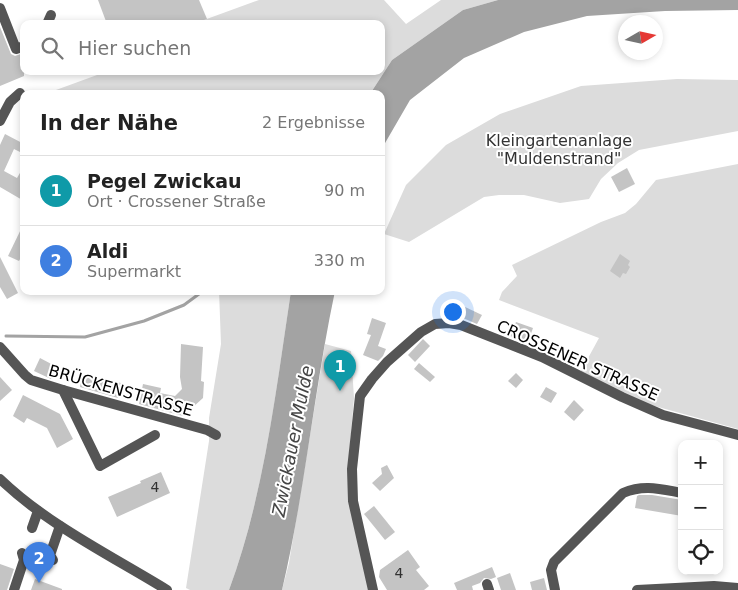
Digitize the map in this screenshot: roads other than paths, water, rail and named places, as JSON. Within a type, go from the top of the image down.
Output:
[{"type":"street","points":[[0,8],[16,49],[20,48]]},
{"type":"street","points":[[0,121],[10,102],[20,93]]},
{"type":"street","name":"CROSSENER STRASSE","points":[[373,590],[353,501],[352,469],[360,396],[387,362],[416,336],[435,324],[449,323],[470,328],[542,357],[663,415],[738,435]]},
{"type":"street","name":"BRÜCKENSTRASSE","points":[[0,347],[25,375],[32,380],[207,430],[216,435]]},
{"type":"street","points":[[63,390],[100,466],[155,435]]},
{"type":"street","points":[[0,479],[19,497],[60,526],[167,590]]},
{"type":"street","points":[[555,590],[551,570],[554,562],[623,494],[636,488],[656,488],[678,493]]},
{"type":"street","points":[[32,528],[38,511]]},
{"type":"street","points":[[53,560],[50,555],[60,526]]},
{"type":"street","points":[[14,590],[24,560],[22,552]]},
{"type":"street","points":[[637,590],[714,586],[738,588]]},
{"type":"water","points":[[498,0],[738,0],[738,10],[665,11],[587,16],[524,32],[464,58],[410,100],[385,143],[385,90],[373,90],[382,75],[385,75],[385,71],[392,60],[463,10]]},
{"type":"water","name":"Zwickauer Mulde","points":[[290,295],[334,295],[282,590],[229,590],[251,518],[268,442]]},
{"type":"waterway","points":[[6,336],[85,337],[144,321],[184,305],[198,295]]},
{"type":"place","name":"Pegel Zwickau","points":[[340,391]]},
{"type":"place","name":"Aldi","points":[[39,583]]},
{"type":"park label","name":"Kleingartenanlage \"Muldenstrand\"","points":[[559,149]]}]
